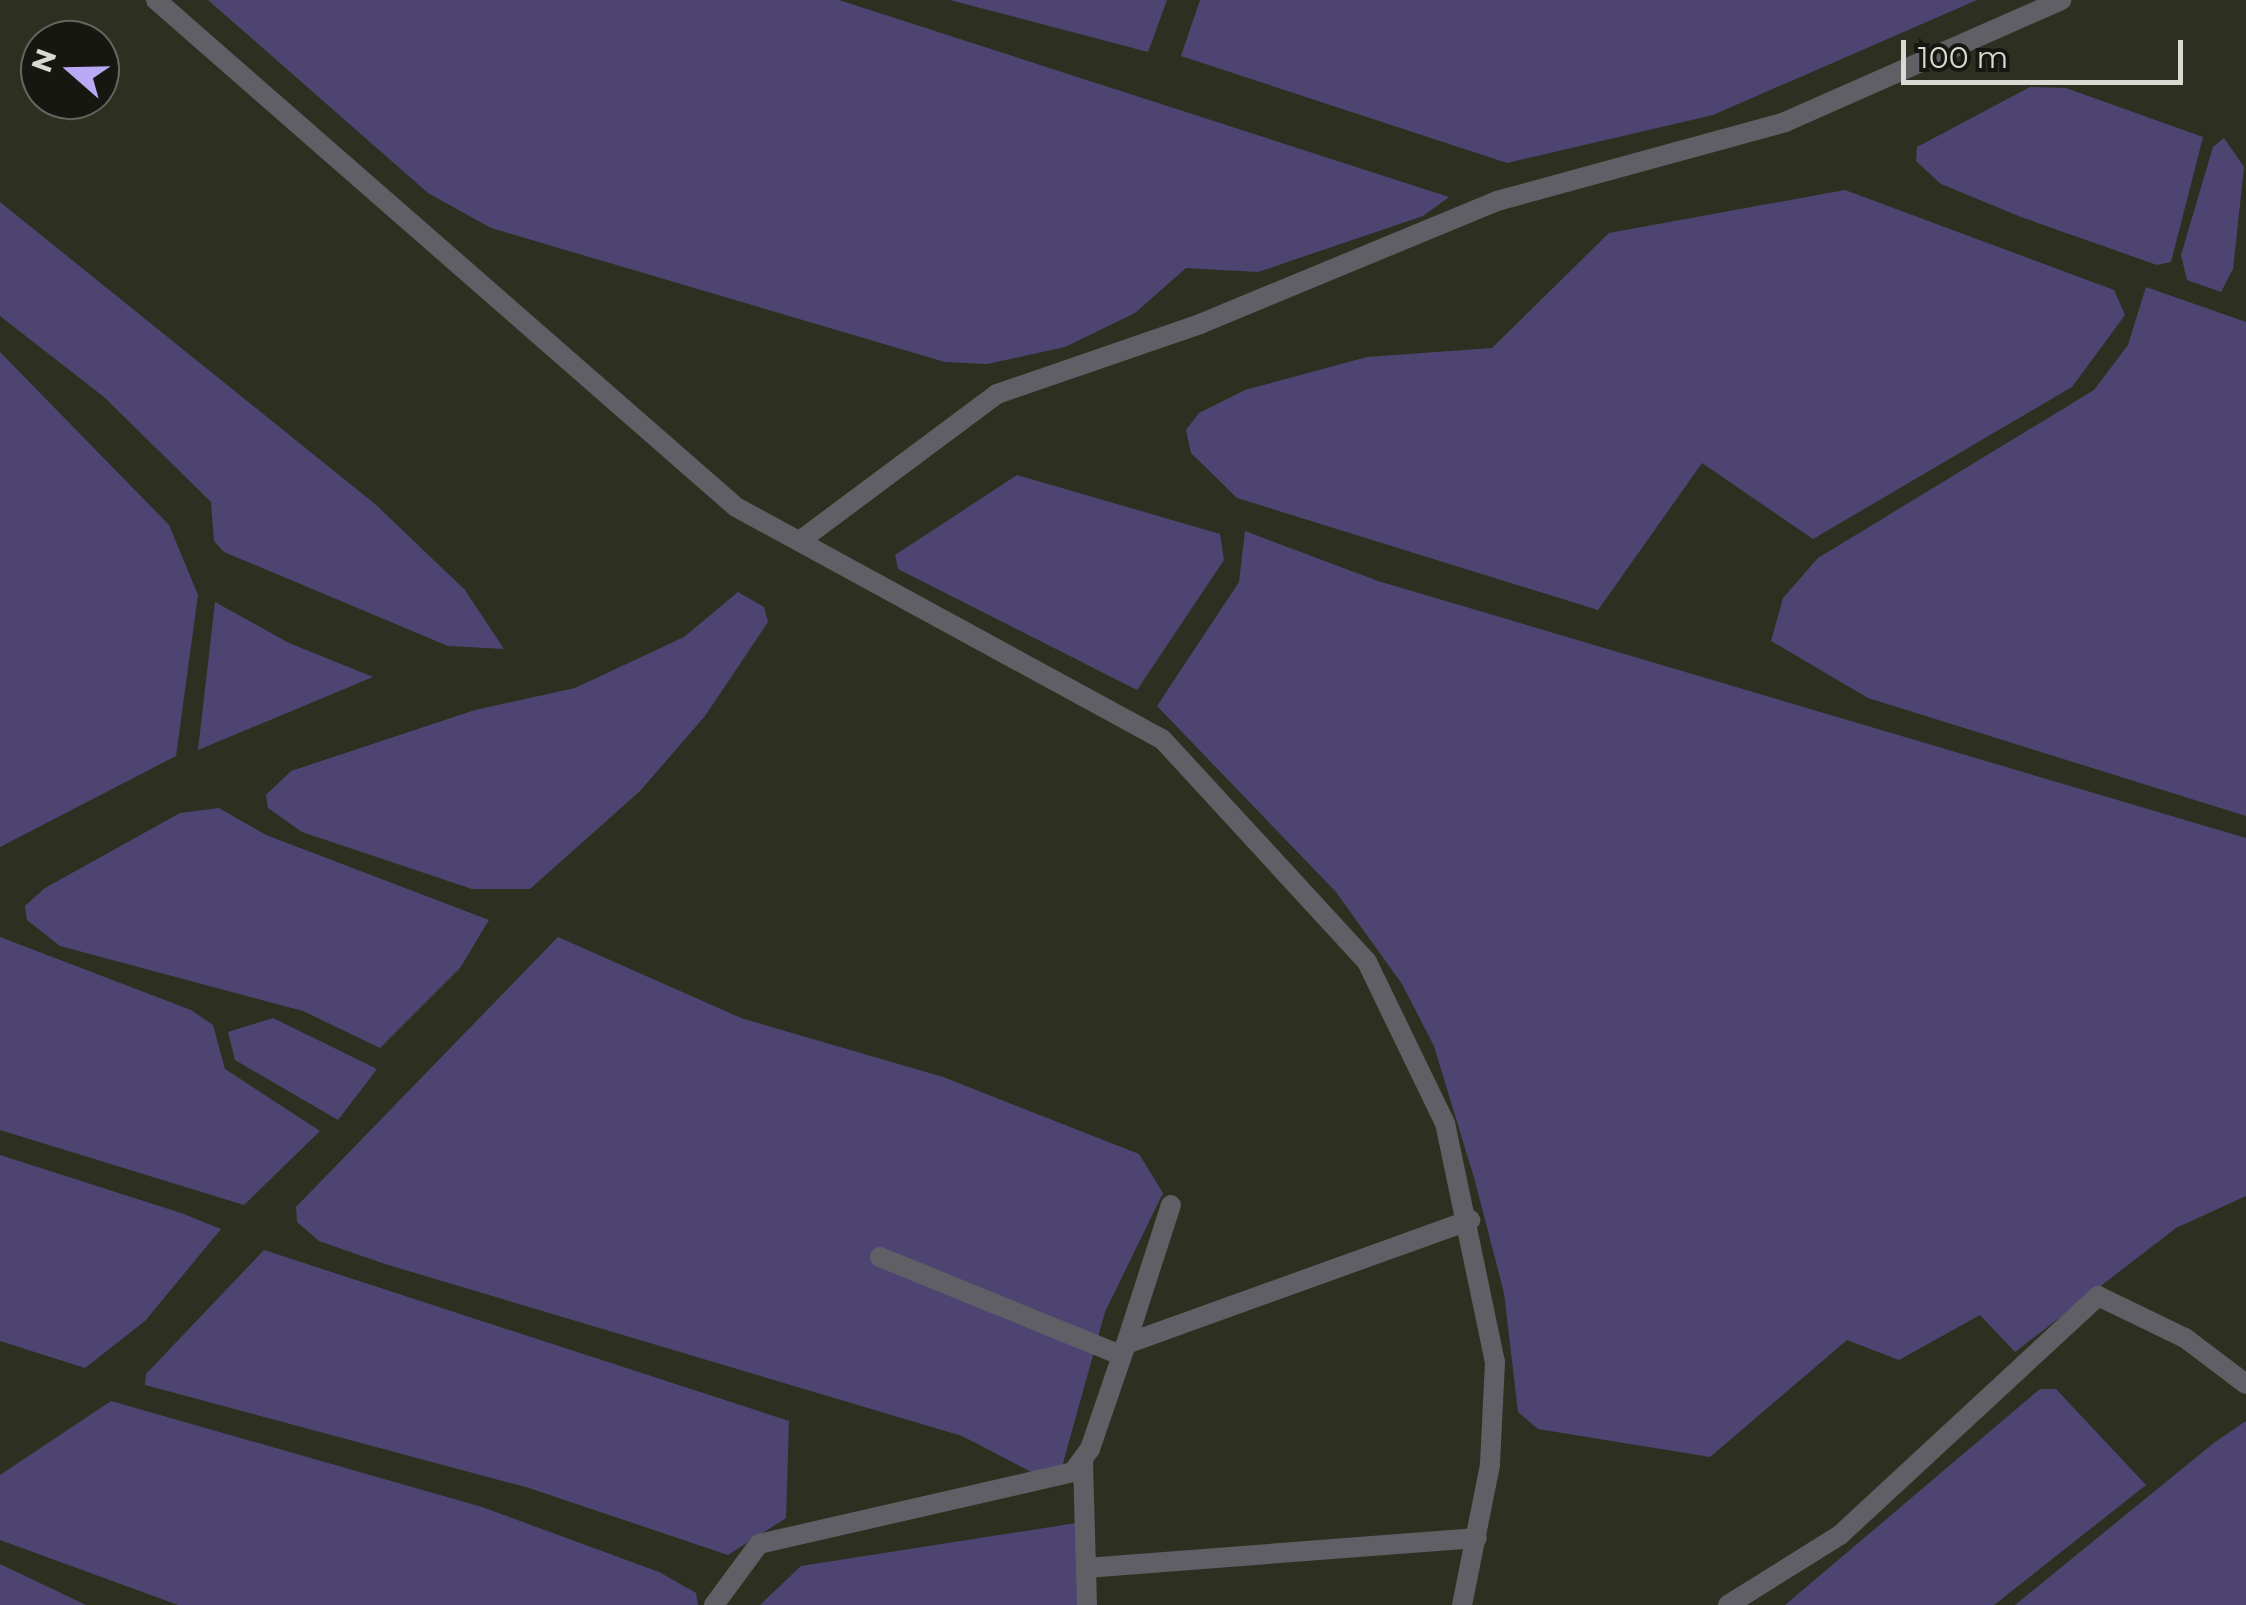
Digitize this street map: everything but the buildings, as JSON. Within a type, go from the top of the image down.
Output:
[{"type":"street","points":[[156,0],[692,474],[801,540],[1134,718],[1212,790],[1304,885],[1392,1003],[1444,1123],[1470,1220],[1495,1362],[1477,1538],[1462,1605]]},
{"type":"street","points":[[801,540],[998,394],[1213,319],[1497,201],[1785,122],[2061,0]]},
{"type":"street","points":[[1087,1605],[1084,1462],[1171,1206]]},
{"type":"street","points":[[880,1257],[1122,1349],[1470,1220]]},
{"type":"street","points":[[1728,1605],[1840,1535],[2098,1296],[2186,1338],[2246,1384]]},
{"type":"street","points":[[714,1605],[759,1544],[1062,1479],[1084,1462]]},
{"type":"street","points":[[1086,1568],[1477,1538]]},
{"type":"shaded area","points":[[208,0],[839,0],[1449,197],[1423,216],[1258,272],[1186,268],[1135,313],[1065,347],[987,364],[945,362],[491,228],[428,193]]},
{"type":"shaded area","points":[[950,0],[1167,0],[1148,52]]},
{"type":"shaded area","points":[[1200,0],[1977,0],[1713,115],[1507,163],[1181,56]]},
{"type":"shaded area","points":[[2030,87],[2066,88],[2203,137],[2171,262],[2157,265],[2021,217],[1941,184],[1916,161],[1917,147]]},
{"type":"shaded area","points":[[2224,138],[2244,167],[2233,269],[2221,292],[2187,280],[2181,255],[2213,147]]},
{"type":"shaded area","points":[[1845,190],[2114,290],[2125,315],[2072,387],[1813,539],[1702,463],[1598,610],[1237,498],[1191,453],[1186,430],[1199,413],[1245,390],[1367,357],[1492,348],[1609,233]]},
{"type":"shaded area","points":[[0,202],[375,504],[465,590],[504,649],[448,646],[224,552],[214,541],[211,502],[104,397],[0,316]]},
{"type":"shaded area","points":[[2146,287],[2246,322],[2246,816],[1868,698],[1771,641],[1783,598],[1818,558],[2094,390],[2128,345]]},
{"type":"shaded area","points":[[0,352],[169,525],[198,595],[176,756],[0,847]]},
{"type":"shaded area","points":[[1017,475],[1220,534],[1224,560],[1137,690],[898,569],[895,555]]},
{"type":"shaded area","points":[[1245,531],[1378,581],[2246,838],[2246,1196],[2176,1228],[2015,1352],[1980,1315],[1899,1360],[1847,1340],[1710,1457],[1538,1429],[1518,1412],[1504,1293],[1475,1181],[1434,1046],[1402,984],[1336,892],[1157,706],[1239,582]]},
{"type":"shaded area","points":[[738,592],[764,607],[768,622],[705,716],[640,791],[530,889],[472,889],[302,832],[268,808],[266,795],[291,771],[475,710],[575,688],[684,637]]},
{"type":"shaded area","points":[[215,602],[289,643],[373,677],[198,750]]},
{"type":"shaded area","points":[[219,808],[266,835],[489,920],[460,968],[380,1048],[303,1011],[60,946],[27,920],[25,906],[45,888],[180,813]]},
{"type":"shaded area","points":[[0,937],[191,1010],[213,1025],[225,1069],[320,1131],[244,1205],[0,1130]]},
{"type":"shaded area","points":[[558,937],[741,1018],[943,1077],[1139,1154],[1163,1193],[1105,1312],[1060,1474],[1043,1478],[962,1436],[385,1264],[319,1241],[297,1222],[296,1207]]},
{"type":"shaded area","points":[[273,1018],[377,1069],[338,1120],[235,1060],[228,1032]]},
{"type":"shaded area","points":[[0,1155],[221,1229],[145,1321],[85,1368],[0,1341]]},
{"type":"shaded area","points":[[264,1250],[789,1421],[786,1518],[728,1555],[529,1488],[145,1385],[146,1374]]},
{"type":"shaded area","points":[[2040,1389],[2056,1389],[2146,1485],[1994,1605],[1785,1605]]},
{"type":"shaded area","points":[[111,1401],[482,1507],[659,1572],[696,1593],[698,1605],[178,1605],[0,1540],[0,1475]]},
{"type":"shaded area","points":[[2246,1421],[2246,1605],[2015,1605],[2215,1442]]},
{"type":"shaded area","points":[[1076,1523],[1079,1605],[760,1605],[801,1566]]},
{"type":"shaded area","points":[[0,1564],[86,1605],[0,1605]]}]
